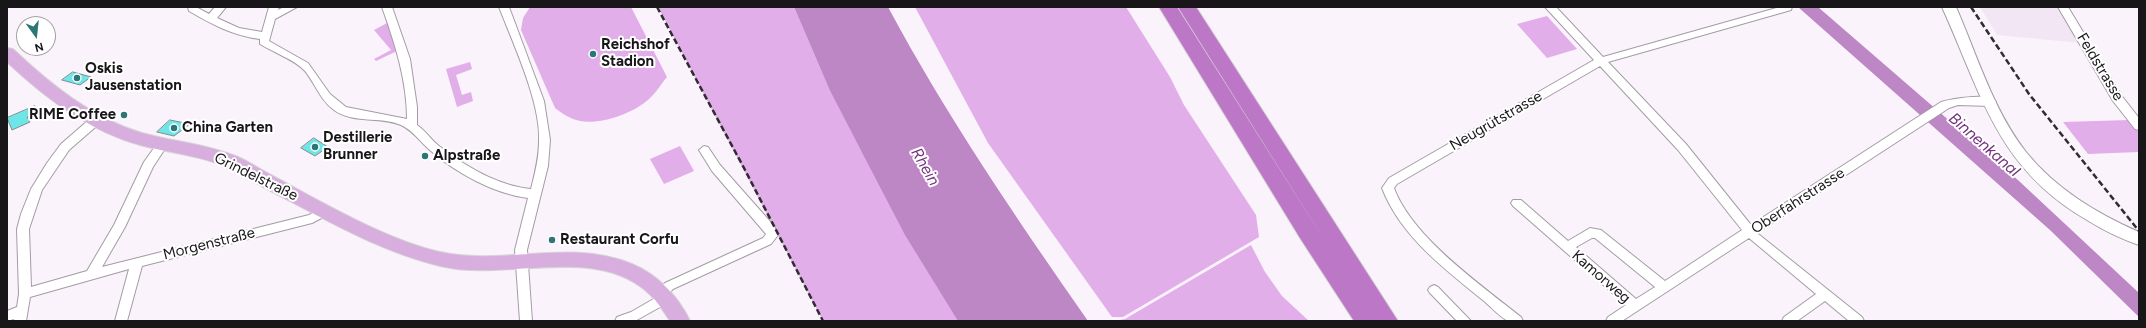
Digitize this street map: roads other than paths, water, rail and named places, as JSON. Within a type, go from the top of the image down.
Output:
[{"type":"highway","points":[[1168,7],[1307,232],[1366,321]]},
{"type":"highway","points":[[1188,7],[1387,321]]},
{"type":"main road","name":"Grindelstraße","points":[[7,52],[47,89],[95,121],[138,138],[209,154],[232,162],[325,211],[408,248],[441,259],[472,264],[572,261],[600,263],[631,273],[649,283],[662,295],[680,321]]},
{"type":"street","points":[[210,19],[221,7]]},
{"type":"street","points":[[274,7],[264,36],[264,42],[307,67],[332,102],[344,110],[382,116],[412,126],[433,146],[460,166],[514,192],[535,194]]},
{"type":"street","points":[[270,18],[292,7]]},
{"type":"street","points":[[387,7],[405,59],[412,107],[412,126]]},
{"type":"street","points":[[504,7],[539,101],[544,122],[545,140],[542,166],[523,237],[521,263],[524,271],[526,321]]},
{"type":"street","points":[[1550,7],[1682,147],[1756,239],[1858,321]]},
{"type":"street","points":[[1949,7],[1991,102],[2015,148],[2043,180],[2084,212],[2139,239]]},
{"type":"street","name":"Feldstrasse","points":[[2064,7],[2117,98],[2139,126]]},
{"type":"street","name":"Neugrütstrasse","points":[[1517,321],[1410,228],[1389,196],[1388,188],[1393,181],[1601,61],[1788,8]]},
{"type":"street","points":[[192,9],[210,19],[248,34],[264,36]]},
{"type":"street","name":"Oberfahrstrasse","points":[[1612,321],[1918,122],[1945,106],[1958,101],[1991,102]]},
{"type":"street","points":[[7,317],[21,315],[25,294],[22,229],[38,189],[65,147],[95,121]]},
{"type":"street","points":[[91,275],[118,229],[148,165],[163,144]]},
{"type":"street","points":[[621,321],[635,316],[662,295],[669,286],[767,241],[772,235],[770,229],[716,168],[704,150]]},
{"type":"street","name":"Kamorweg","points":[[1516,203],[1635,306]]},
{"type":"street","name":"Morgenstraße","points":[[25,294],[137,262],[312,218],[325,211]]},
{"type":"street","name":"Kamorweg","points":[[1567,247],[1590,233],[1597,233],[1664,287]]},
{"type":"street","points":[[121,321],[137,262]]},
{"type":"street","points":[[1434,290],[1465,321]]},
{"type":"street","points":[[1788,321],[1825,295]]},
{"type":"water","name":"Rhein","points":[[794,7],[888,7],[958,128],[1009,206],[1088,321],[958,321],[905,235],[830,91]]},
{"type":"water","points":[[1798,7],[1818,7],[2019,181],[2139,293],[2139,317],[2050,230]]},
{"type":"railway","points":[[657,7],[744,168],[823,321]]},
{"type":"railway","points":[[1971,7],[2029,94],[2139,231]]},
{"type":"place","name":"Reichshof Stadion","points":[[593,54]]},
{"type":"place","name":"Oskis Jausenstation","points":[[77,78]]},
{"type":"place","name":"RIME Coffee","points":[[124,115]]},
{"type":"place","name":"China Garten","points":[[174,128]]},
{"type":"place","name":"Destillerie Brunner","points":[[315,147]]},
{"type":"place","name":"Alpstraße","points":[[425,156]]},
{"type":"place","name":"Restaurant Corfu","points":[[552,240]]},
{"type":"water label","name":"Binnenkanal","points":[[1984,145]]}]
